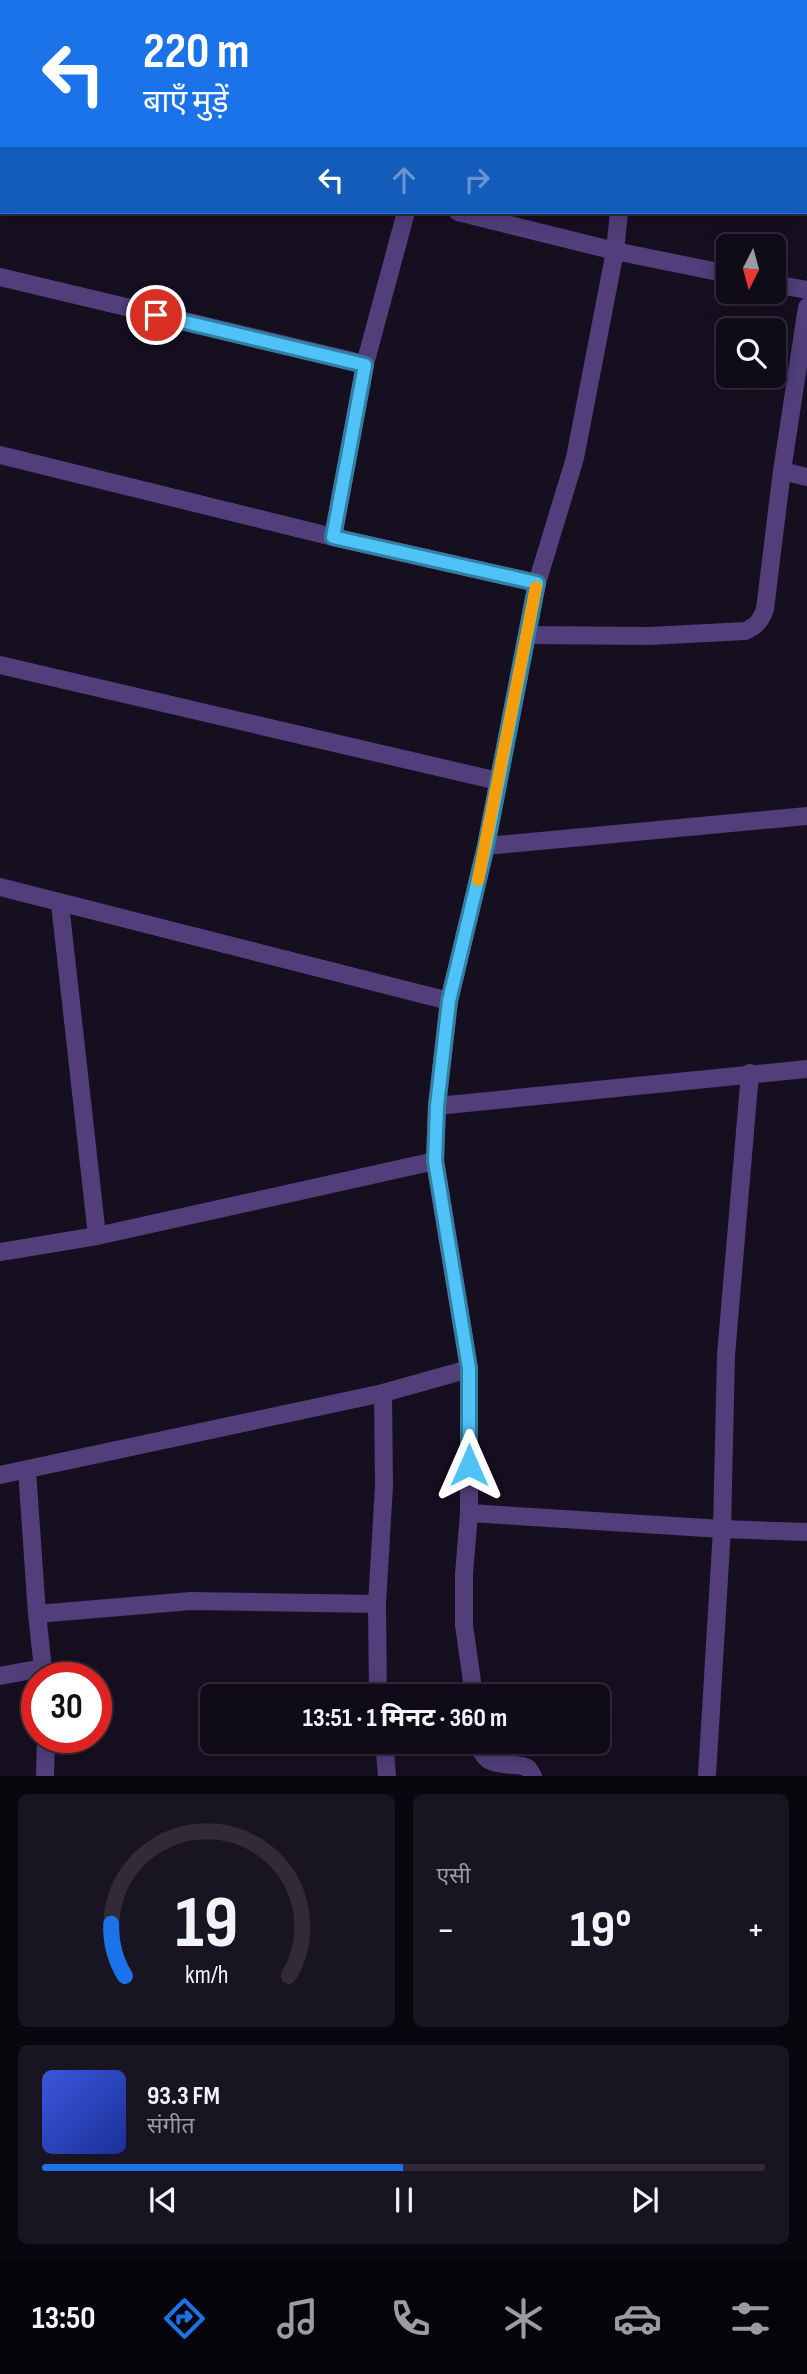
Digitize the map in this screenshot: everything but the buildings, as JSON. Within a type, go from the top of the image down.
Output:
[{"type":"street","points":[[333,537],[365,365],[405,214]]},
{"type":"street","points":[[466,214],[615,251],[716,272]]},
{"type":"street","points":[[472,1684],[464,1625],[464,1574],[469,1513],[469,1368],[435,1161],[437,1106],[449,1001],[486,846],[537,583],[575,458],[615,251],[619,214]]},
{"type":"street","points":[[0,277],[365,365]]},
{"type":"street","points":[[786,286],[807,290]]},
{"type":"street","points":[[527,635],[650,636],[745,631],[761,620],[765,609],[782,471],[807,307]]},
{"type":"street","points":[[0,455],[333,537],[537,583]]},
{"type":"street","points":[[782,471],[807,477]]},
{"type":"street","points":[[0,665],[498,781]]},
{"type":"street","points":[[486,846],[807,816]]},
{"type":"street","points":[[0,887],[449,1001]]},
{"type":"street","points":[[60,904],[97,1236]]},
{"type":"street","points":[[437,1106],[807,1069]]},
{"type":"street","points":[[707,1776],[722,1529],[726,1355],[750,1073]]},
{"type":"street","points":[[0,1252],[97,1236],[435,1161]]},
{"type":"street","points":[[0,1475],[383,1393],[469,1368]]},
{"type":"street","points":[[378,1684],[377,1604],[384,1486],[383,1393]]},
{"type":"street","points":[[27,1470],[43,1662]]},
{"type":"street","points":[[469,1513],[807,1532]]},
{"type":"street","points":[[37,1614],[191,1601],[377,1604]]},
{"type":"street","points":[[0,1676],[21,1675]]},
{"type":"street","points":[[45,1776],[46,1753]]},
{"type":"street","points":[[385,1754],[387,1776]]},
{"type":"street","points":[[482,1754],[488,1761],[528,1768],[533,1776]]},
{"type":"slow traffic","points":[[478,880],[536,587]]},
{"type":"route","points":[[156,315],[365,365],[333,537],[537,583],[486,846],[449,1001],[437,1106],[435,1161],[469,1368],[469,1465]]}]
